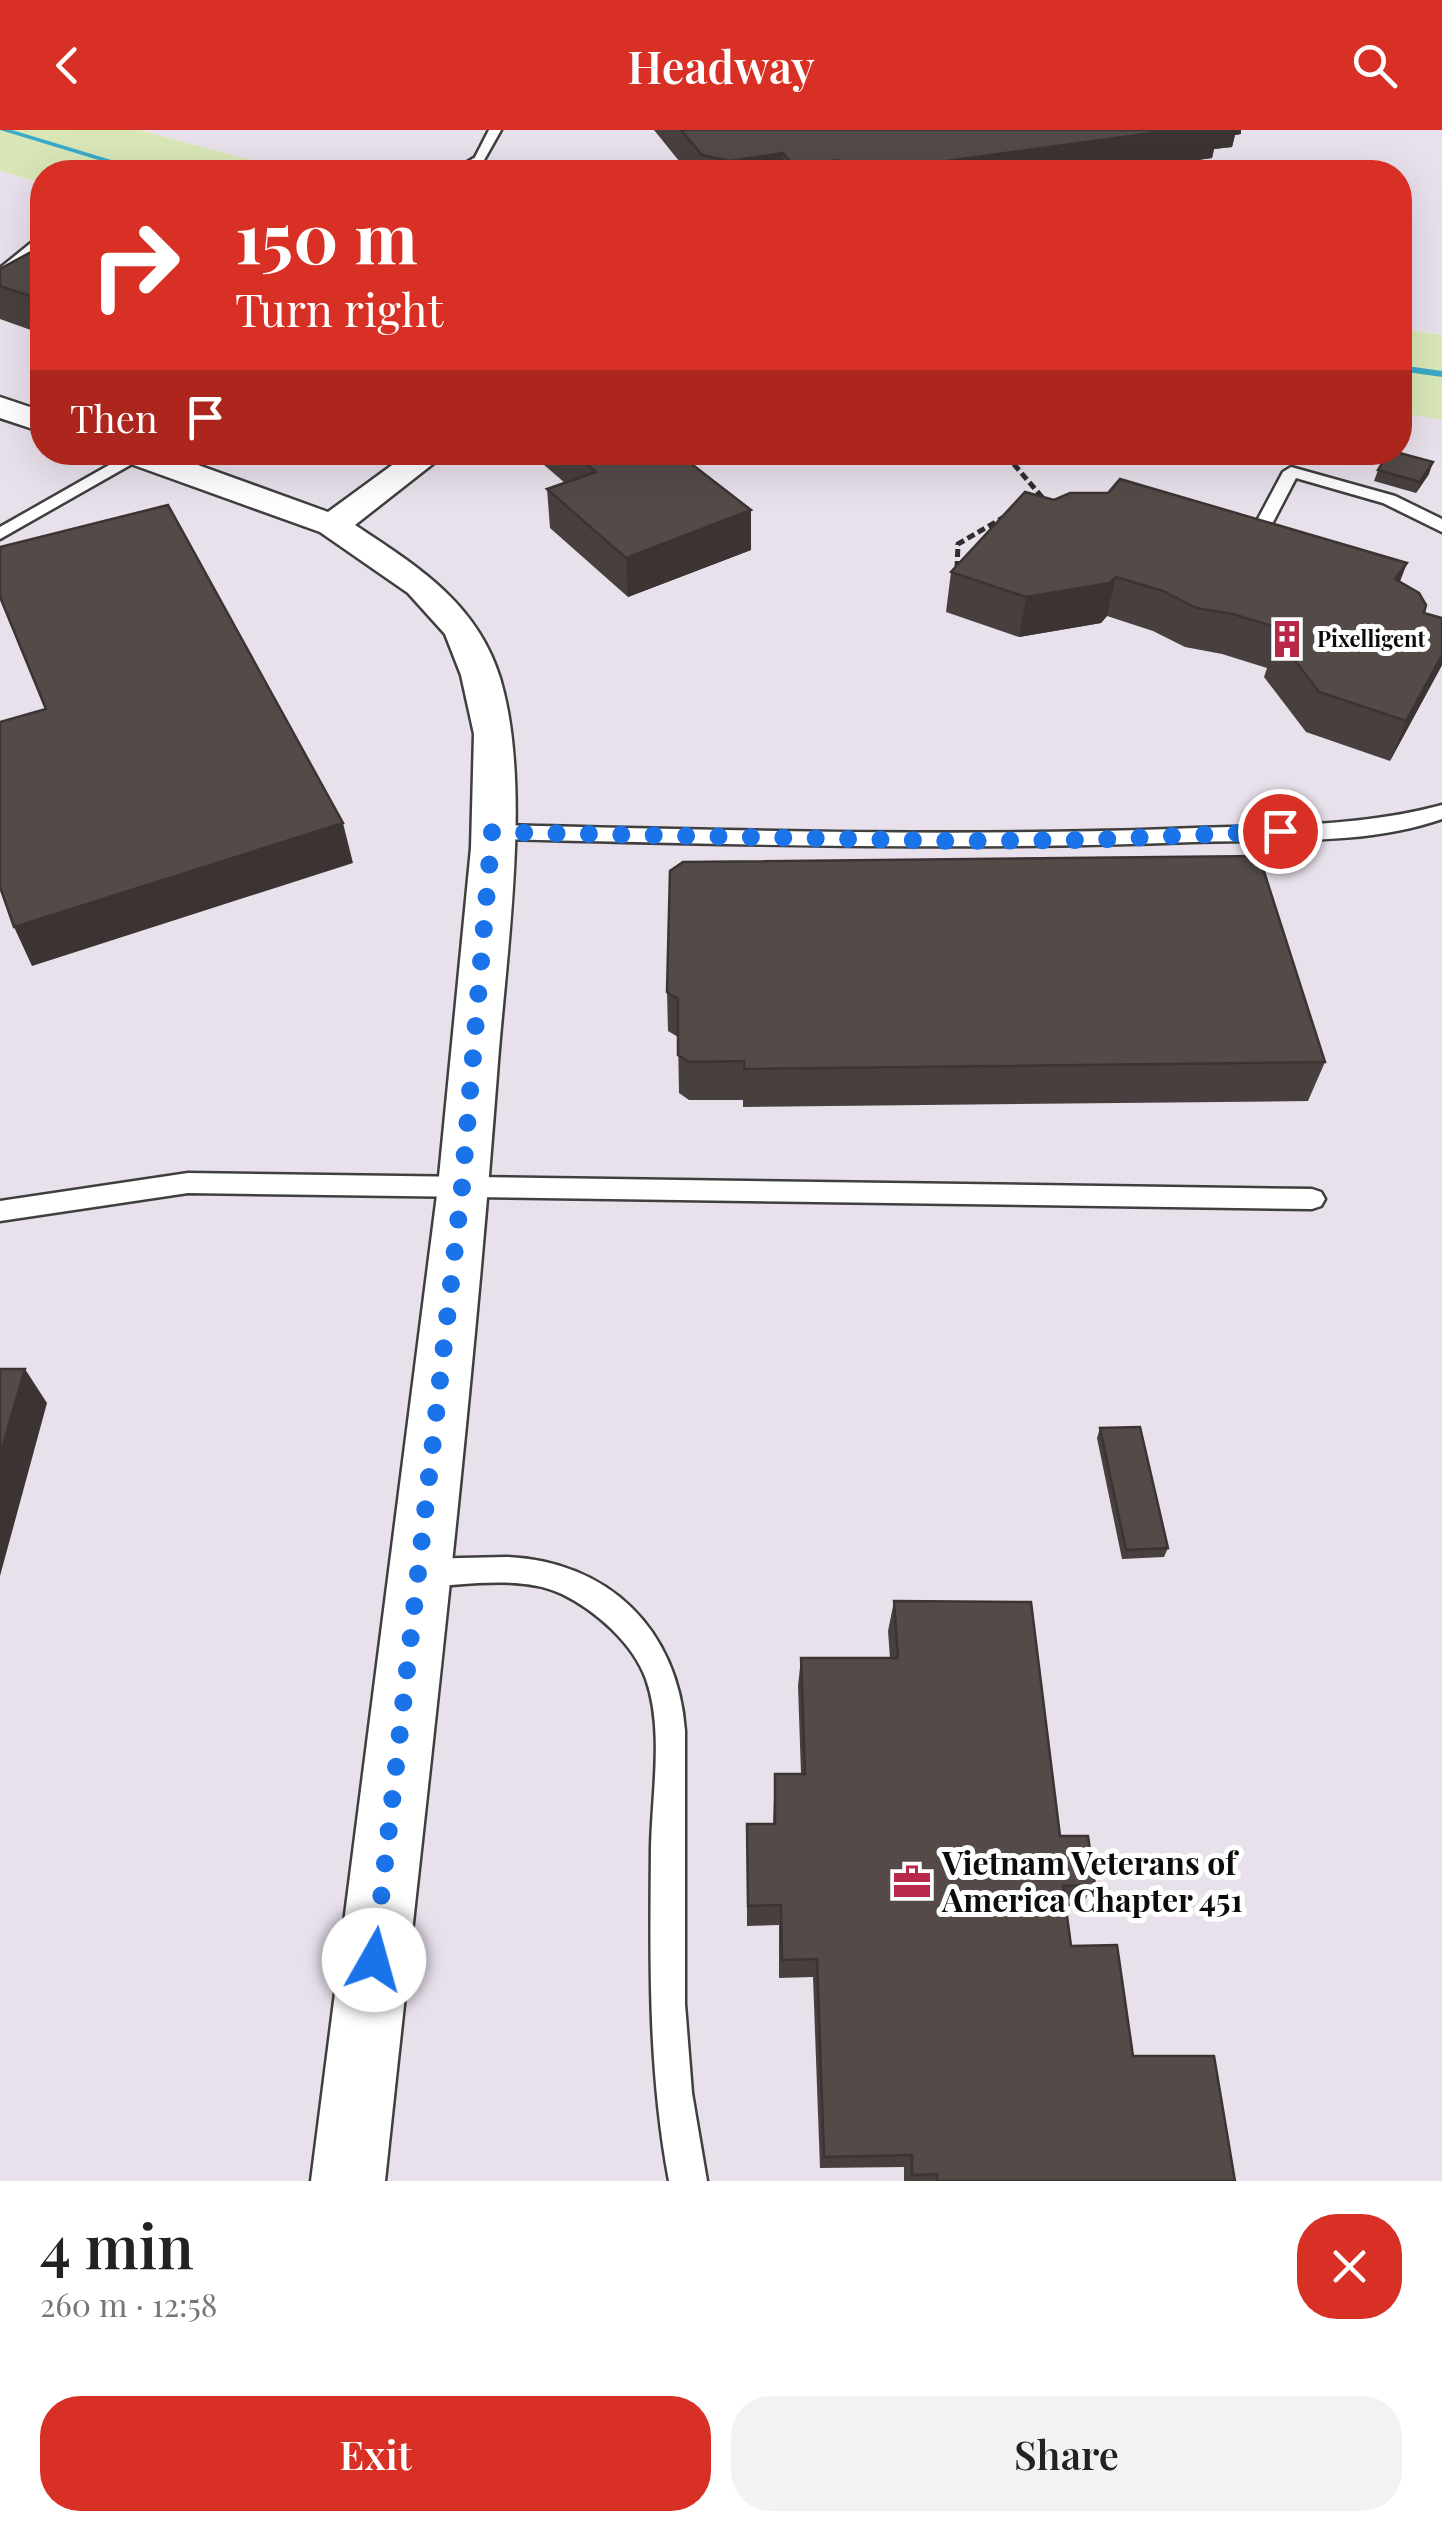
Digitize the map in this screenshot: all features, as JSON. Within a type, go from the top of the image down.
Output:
[{"type":"street","points":[[0,408],[30,418]]},
{"type":"street","points":[[163,465],[332,526],[421,585],[462,631],[480,675],[494,734],[492,832],[462,1187],[348,2181]]},
{"type":"street","points":[[332,526],[414,465]]},
{"type":"lane","points":[[480,160],[494,130]]},
{"type":"lane","points":[[0,276],[30,249]]},
{"type":"lane","points":[[0,534],[115,465]]},
{"type":"lane","points":[[1253,545],[1292,472],[1364,492],[1426,516],[1442,527]]},
{"type":"lane","points":[[492,832],[1089,840],[1354,828],[1442,812]]},
{"type":"lane","points":[[0,1211],[188,1183],[1312,1199]]},
{"type":"lane","points":[[418,1573],[554,1577],[605,1604],[649,1651],[663,1682],[668,1744],[668,2025],[678,2138],[688,2181]]},
{"type":"path","points":[[1011,465],[1048,505]]},
{"type":"path","points":[[1033,508],[1062,502]]},
{"type":"path","points":[[957,571],[958,544],[1003,514],[1018,511]]},
{"type":"shaded area","points":[[139,130],[1442,130],[1442,335],[1412,331],[1412,160],[251,160]]},
{"type":"shaded area","points":[[0,171],[30,180],[30,465],[1412,465],[1412,415],[1442,420],[1442,2181],[0,2181]]},
{"type":"green space","points":[[0,130],[139,130],[251,160],[30,160],[30,180],[0,171]]},
{"type":"green space","points":[[1412,331],[1442,335],[1442,420],[1412,415]]},
{"type":"building","points":[[681,130],[1174,130],[955,160],[789,160],[783,153],[725,160],[702,155]]},
{"type":"building","points":[[30,253],[30,296],[0,286],[0,269]]},
{"type":"building","points":[[1412,456],[1433,462],[1420,482],[1378,470],[1381,465],[1412,465]]},
{"type":"building","points":[[588,465],[693,465],[751,510],[626,558],[547,489],[596,472]]},
{"type":"building","name":"Pixelligent","points":[[1120,479],[1407,563],[1395,579],[1419,593],[1426,605],[1424,613],[1442,618],[1442,655],[1406,721],[1319,692],[1277,637],[1282,629],[1196,608],[1163,591],[1116,577],[1110,583],[1026,597],[951,572],[1025,492],[1054,500],[1070,493],[1108,493]]},
{"type":"building","points":[[168,505],[343,823],[14,927],[0,887],[0,722],[46,709],[0,597],[0,547]]},
{"type":"building","points":[[1259,856],[1325,1062],[744,1069],[744,1061],[689,1062],[678,1055],[678,999],[667,992],[670,871],[683,862]]},
{"type":"building","points":[[0,1369],[25,1369],[0,1455]]},
{"type":"building","points":[[1140,1427],[1168,1548],[1126,1550],[1100,1428]]},
{"type":"building","name":"Vietnam Veterans of America Chapter 451","points":[[894,1601],[1031,1602],[1060,1836],[1088,1836],[1095,1885],[1063,1886],[1071,1946],[1117,1945],[1133,2056],[1214,2056],[1235,2181],[937,2181],[937,2174],[912,2175],[912,2155],[824,2157],[817,1959],[782,1960],[781,1905],[748,1906],[747,1824],[775,1824],[775,1774],[805,1774],[801,1658],[898,1658]]},
{"type":"waterway","points":[[2,130],[105,160]]},
{"type":"waterway","points":[[1412,370],[1442,374]]},
{"type":"place","name":"Pixelligent","points":[[1287,639]]},
{"type":"place","name":"Vietnam Veterans of America Chapter 451","points":[[912,1882]]},
{"type":"route","points":[[374,1960],[462,1187],[492,832],[952,841],[1089,840],[1280,831]]}]
